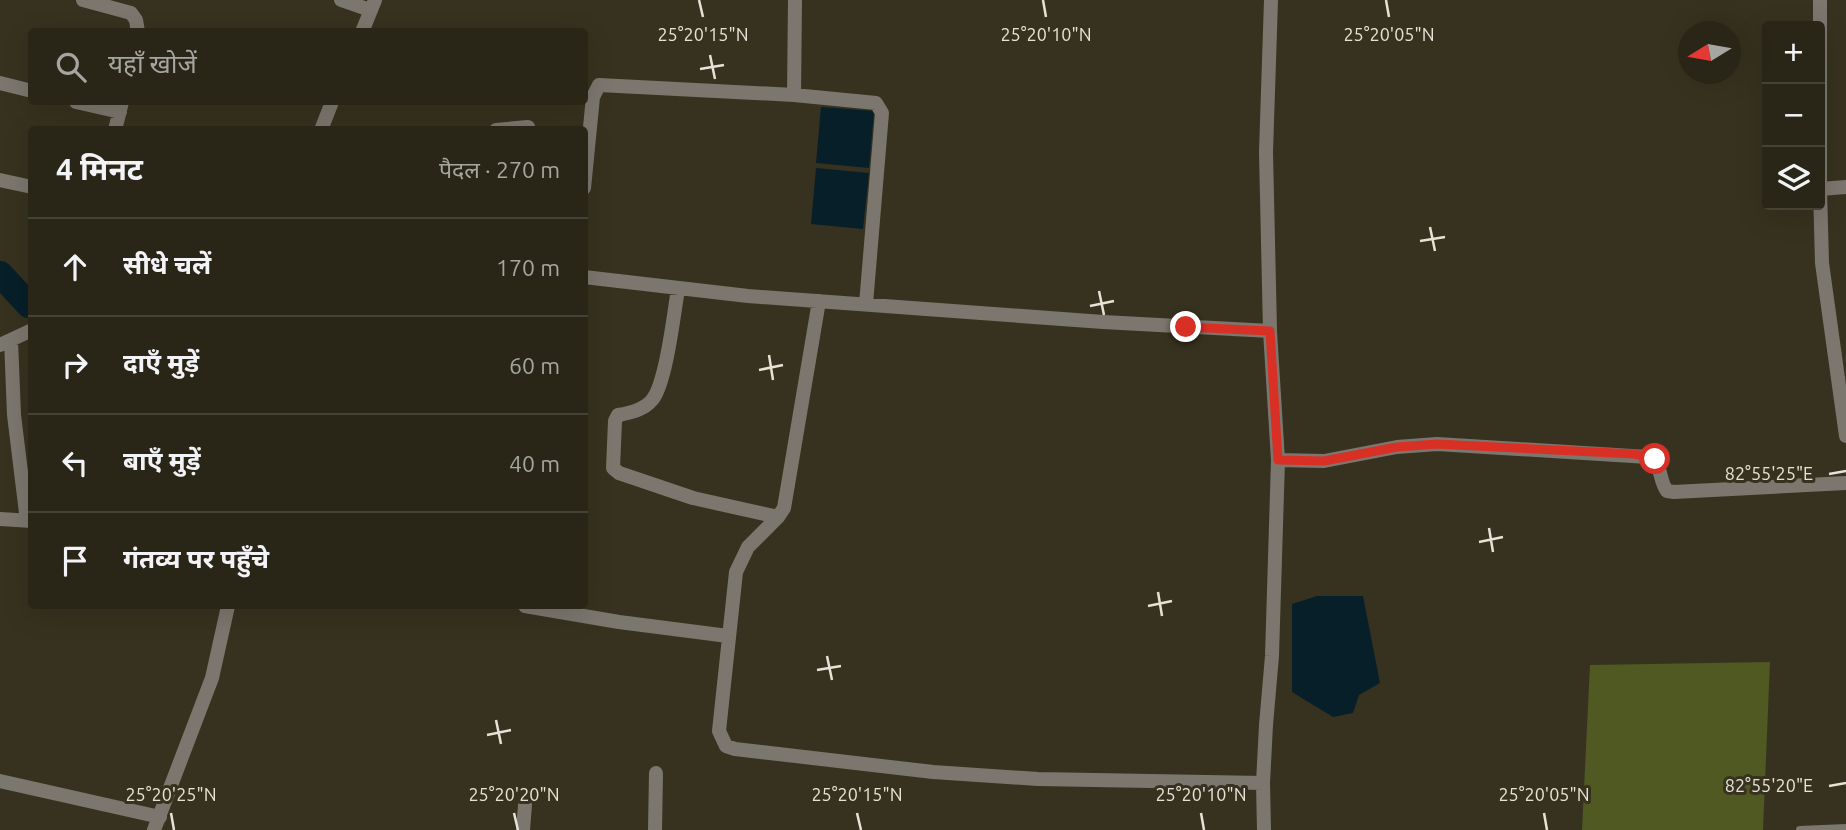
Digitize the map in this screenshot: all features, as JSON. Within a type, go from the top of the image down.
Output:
[{"type":"street","points":[[83,0],[131,13],[137,28]]},
{"type":"street","points":[[341,0],[373,5],[364,28]]},
{"type":"street","points":[[794,95],[795,0]]},
{"type":"street","points":[[1264,830],[1263,783],[1272,656],[1278,460],[1270,331],[1266,152],[1270,0]]},
{"type":"street","points":[[1820,0],[1820,147]]},
{"type":"street","points":[[0,83],[28,90]]},
{"type":"street","points":[[588,148],[593,97],[600,85],[794,95],[868,102],[881,108],[866,304]]},
{"type":"street","points":[[103,105],[121,107],[116,126]]},
{"type":"street","points":[[323,126],[331,105]]},
{"type":"street","points":[[0,180],[28,186]]},
{"type":"street","points":[[1825,188],[1846,187]]},
{"type":"street","points":[[1821,210],[1822,263],[1846,436]]},
{"type":"street","points":[[588,278],[678,289],[819,301],[1103,322],[1270,331]]},
{"type":"street","points":[[678,289],[661,382],[654,398],[645,407],[618,415],[614,421],[613,468],[619,473],[693,498],[778,517]]},
{"type":"street","points":[[819,301],[784,508],[748,547],[739,561],[728,636],[719,732],[726,746],[933,772],[1038,779],[1263,783]]},
{"type":"street","points":[[28,332],[6,342],[28,514]]},
{"type":"street","points":[[1278,460],[1324,461],[1397,447],[1450,445],[1648,457],[1655,459],[1659,466],[1662,485],[1667,491],[1674,492],[1846,483]]},
{"type":"street","points":[[0,519],[28,521]]},
{"type":"street","points":[[0,781],[157,823],[212,678],[227,609]]},
{"type":"street","points":[[542,609],[728,636]]},
{"type":"street","points":[[655,830],[656,773]]},
{"type":"street","points":[[523,830],[525,805]]},
{"type":"lane","points":[[1800,830],[1846,828]]},
{"type":"green space","points":[[1770,662],[1763,830],[1582,830],[1590,665]]},
{"type":"water","points":[[821,107],[874,111],[869,168],[816,163]]},
{"type":"water","points":[[816,168],[869,173],[863,229],[811,224]]},
{"type":"water","points":[[1317,596],[1363,596],[1380,683],[1359,695],[1353,713],[1333,717],[1292,692],[1292,604]]},
{"type":"waterway","points":[[0,274],[28,304]]},
{"type":"route","points":[[1186,327],[1270,331],[1278,460],[1324,461],[1397,447],[1437,444],[1634,454],[1655,459]]}]
